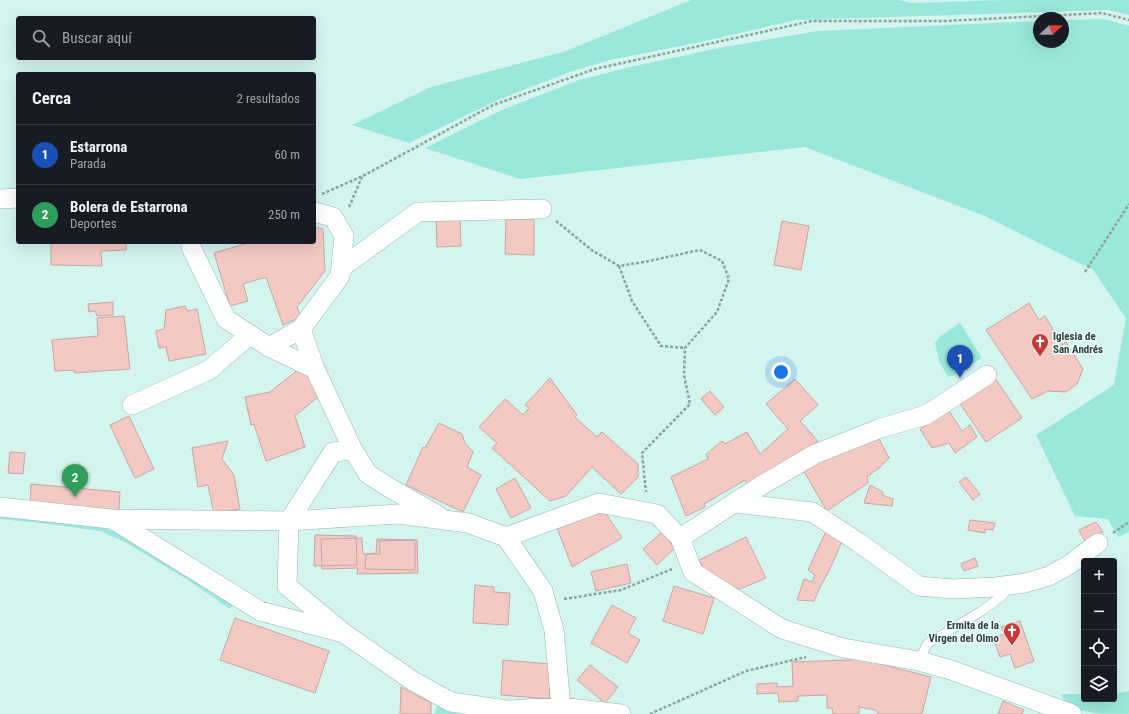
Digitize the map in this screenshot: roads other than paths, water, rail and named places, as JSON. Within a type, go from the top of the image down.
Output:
[{"type":"street","points":[[0,199],[16,198]]},
{"type":"street","points":[[269,347],[301,329],[340,276],[344,236],[333,217],[316,203]]},
{"type":"street","points":[[341,268],[418,212],[542,209]]},
{"type":"street","points":[[191,244],[191,248],[226,319],[269,347],[315,369]]},
{"type":"street","points":[[301,329],[315,369],[353,450],[368,474],[447,520]]},
{"type":"street","points":[[132,406],[209,370],[250,335]]},
{"type":"street","points":[[680,538],[762,485],[815,454],[881,428],[926,414],[987,375]]},
{"type":"street","points":[[353,450],[333,452],[289,521],[287,586],[345,634],[413,681],[451,702],[506,710],[561,707],[621,714]]},
{"type":"street","points":[[506,537],[599,503],[657,514],[680,538],[694,572],[782,629],[842,648],[919,661],[958,672],[1072,714]]},
{"type":"street","points":[[736,503],[812,512],[858,542],[919,586],[952,589],[1025,583],[1049,576],[1069,565],[1098,543]]},
{"type":"street","points":[[0,507],[111,519],[289,521],[398,514],[468,523],[506,537],[543,591],[554,630],[561,707]]},
{"type":"street","points":[[111,519],[260,611],[345,634]]},
{"type":"lane","points":[[919,661],[927,644],[980,612],[1013,585]]},
{"type":"place","name":"Iglesia de San Andrés","points":[[1040,357]]},
{"type":"place","name":"Estarrona","points":[[960,378]]},
{"type":"place","name":"Bolera de Estarrona","points":[[75,497]]},
{"type":"place","name":"Ermita de la Virgen del Olmo","points":[[1012,646]]}]
